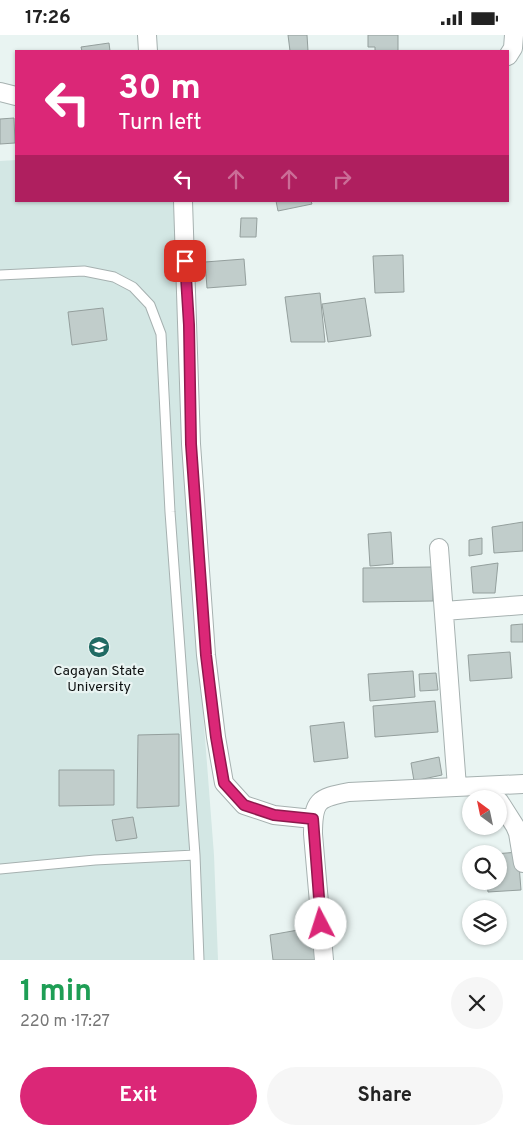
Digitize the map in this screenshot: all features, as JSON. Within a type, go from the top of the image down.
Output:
[{"type":"street","points":[[147,35],[148,50]]},
{"type":"street","points":[[509,54],[513,48],[514,35]]},
{"type":"street","points":[[0,93],[15,96]]},
{"type":"street","points":[[183,202],[191,444],[206,655],[216,737],[224,783],[244,805],[274,815],[313,819]]},
{"type":"street","points":[[439,548],[457,787]]},
{"type":"street","points":[[444,611],[523,605]]},
{"type":"street","points":[[508,790],[523,784]]},
{"type":"street","points":[[324,960],[313,819],[318,802],[328,796],[349,793],[457,787],[471,790]]},
{"type":"street","points":[[508,815],[518,833],[523,863]]},
{"type":"lane","points":[[0,275],[84,271],[114,277],[133,287],[150,305],[160,334],[170,512],[196,855],[199,960]]},
{"type":"lane","points":[[0,869],[95,860],[196,855]]},
{"type":"shaded area","name":"Cagayan State University","points":[[15,160],[15,202],[178,202],[182,438],[214,855],[218,960],[0,960],[0,161]]},
{"type":"building","points":[[288,35],[307,35],[308,50],[290,50]]},
{"type":"building","points":[[368,35],[398,35],[398,50],[375,50],[375,47],[368,47]]},
{"type":"building","points":[[109,43],[110,50],[82,50],[81,47]]},
{"type":"building","points":[[14,118],[15,143],[0,144],[0,119]]},
{"type":"building","points":[[276,202],[311,202],[312,204],[278,211]]},
{"type":"building","points":[[241,218],[257,218],[256,237],[240,237]]},
{"type":"building","points":[[403,255],[404,292],[375,293],[373,256]]},
{"type":"building","points":[[244,259],[246,285],[207,288],[205,262]]},
{"type":"building","points":[[320,293],[325,342],[291,342],[285,297]]},
{"type":"building","points":[[365,298],[371,336],[328,342],[322,304]]},
{"type":"building","points":[[103,308],[107,340],[72,345],[68,312]]},
{"type":"building","points":[[523,522],[523,551],[494,553],[492,527]]},
{"type":"building","points":[[391,532],[393,564],[370,566],[368,534]]},
{"type":"building","points":[[482,538],[482,554],[469,556],[469,540]]},
{"type":"building","points":[[498,563],[495,593],[473,593],[471,567]]},
{"type":"building","points":[[432,567],[433,601],[363,602],[363,568]]},
{"type":"building","points":[[523,624],[523,642],[511,642],[511,625]]},
{"type":"building","points":[[510,652],[512,678],[470,681],[468,655]]},
{"type":"building","points":[[413,671],[415,697],[370,701],[368,674]]},
{"type":"building","points":[[436,673],[438,690],[420,691],[419,674]]},
{"type":"building","points":[[435,701],[438,732],[375,737],[373,706]]},
{"type":"building","points":[[344,722],[348,758],[314,762],[310,726]]},
{"type":"building","points":[[179,734],[179,806],[137,808],[138,735]]},
{"type":"building","points":[[439,757],[442,775],[414,781],[411,763]]},
{"type":"building","points":[[59,770],[114,770],[114,805],[59,806]]},
{"type":"building","points":[[133,817],[137,838],[116,841],[112,820]]},
{"type":"building","points":[[518,852],[521,890],[488,892],[488,890],[507,890],[507,853]]},
{"type":"building","points":[[315,927],[317,960],[273,960],[270,935]]},
{"type":"place","name":"Cagayan State University","points":[[99,647]]},
{"type":"route","points":[[185,261],[189,325],[191,444],[206,655],[216,737],[224,783],[244,805],[274,815],[313,819],[321,924]]}]
